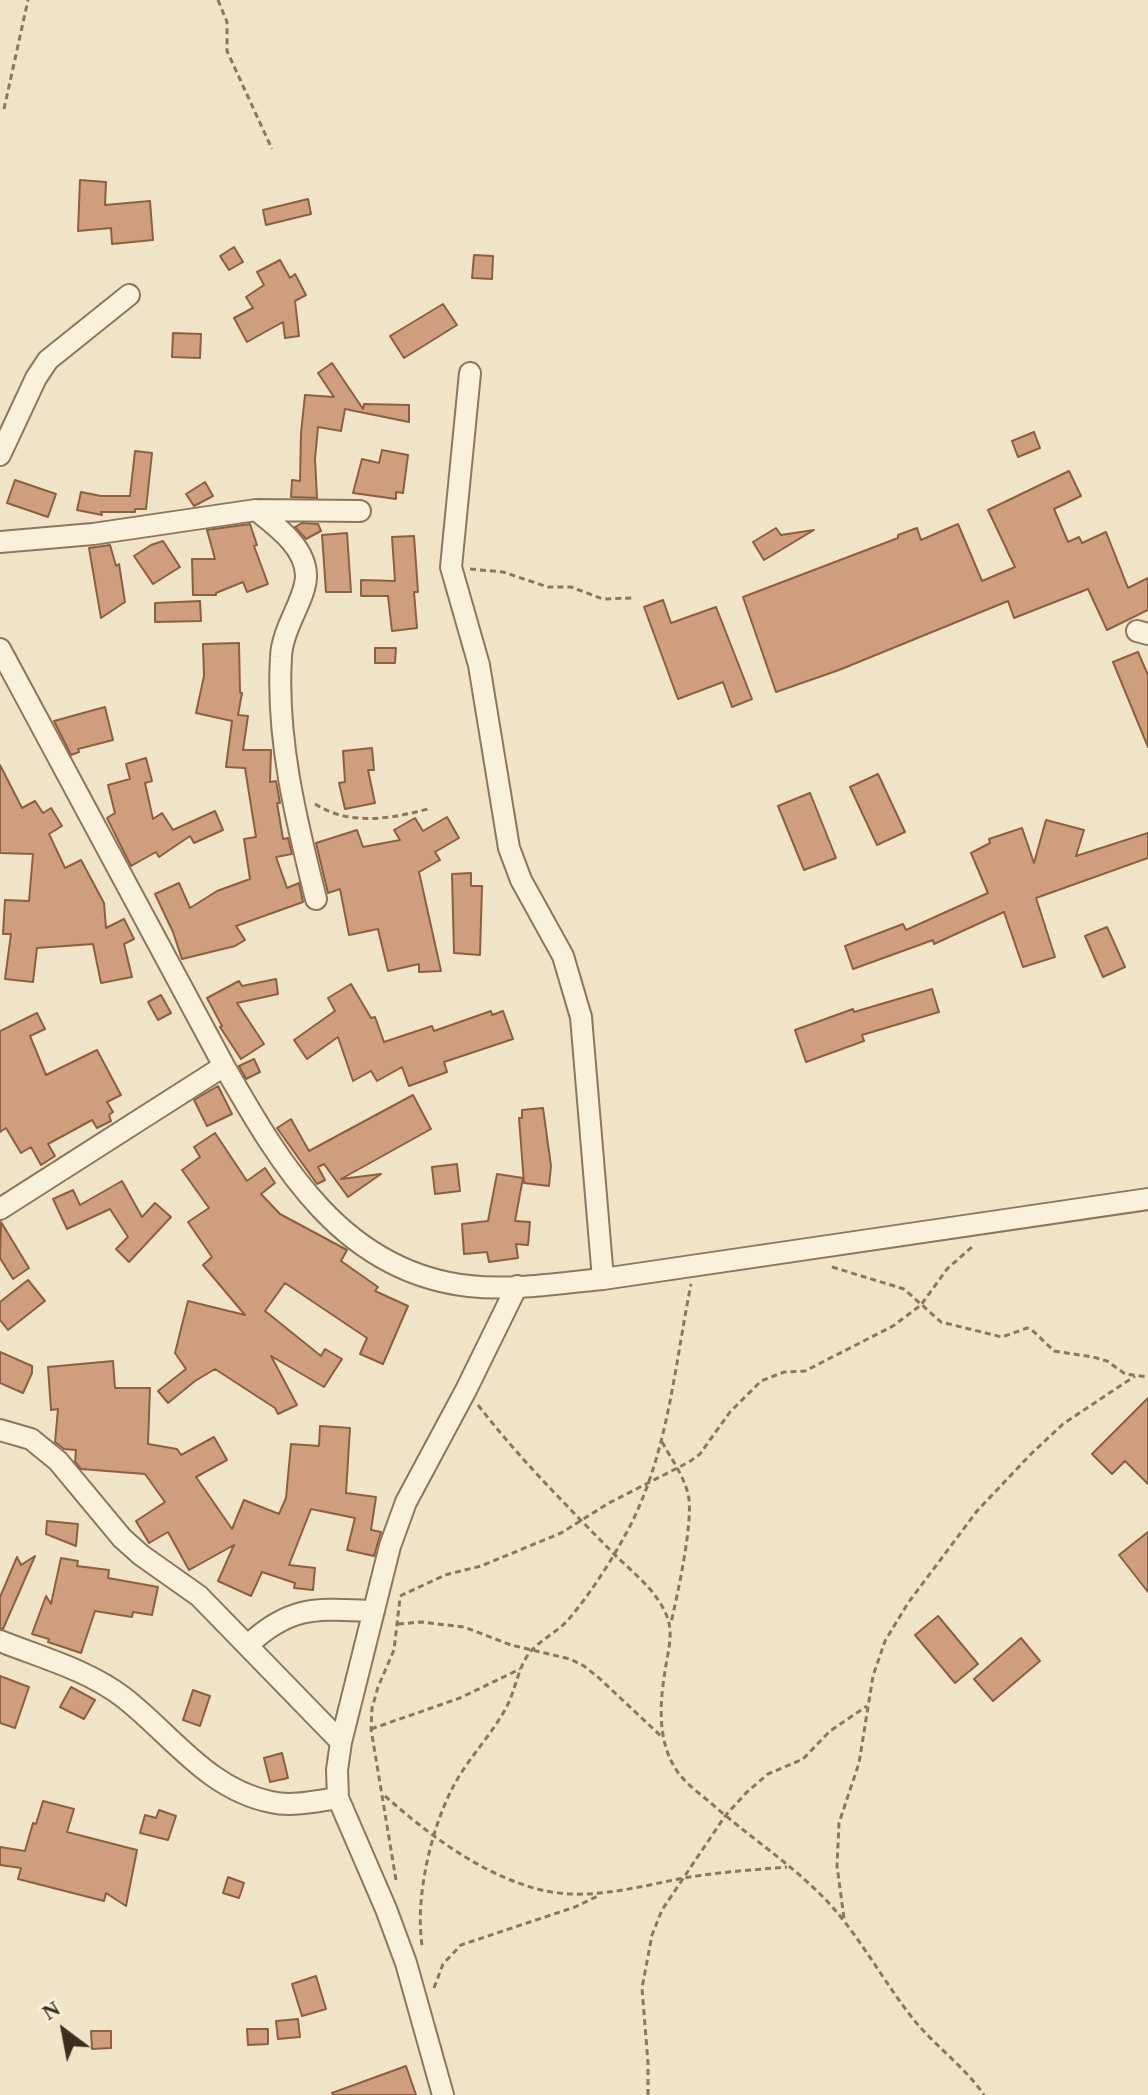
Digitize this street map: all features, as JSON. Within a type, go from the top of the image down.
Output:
[{"type":"street","points":[[0,455],[36,378],[48,360],[129,295]]},
{"type":"street","points":[[470,373],[451,567],[479,665],[509,848],[521,880],[563,956],[581,1017],[603,1279]]},
{"type":"street","points":[[256,510],[294,544],[307,576],[288,623],[281,653],[280,716],[299,833],[316,899]]},
{"type":"street","points":[[0,542],[93,534],[256,510],[360,511]]},
{"type":"street","points":[[0,649],[262,1132],[300,1188],[327,1217],[351,1237],[393,1262],[437,1281],[471,1286],[517,1286],[603,1279],[1148,1199]]},
{"type":"street","points":[[0,1209],[224,1066]]},
{"type":"street","points":[[443,2095],[406,1963],[338,1798],[337,1770],[341,1742],[390,1546],[406,1502],[517,1286]]},
{"type":"street","points":[[0,1430],[31,1439],[58,1461],[122,1538],[199,1596],[341,1742]]},
{"type":"street","points":[[248,1645],[283,1618],[301,1612],[322,1609],[374,1611]]},
{"type":"street","points":[[0,1641],[64,1666],[121,1695],[179,1751],[214,1777],[248,1795],[274,1803],[338,1798]]},
{"type":"path","points":[[4,109],[28,0]]},
{"type":"path","points":[[218,0],[227,22],[227,51],[272,149]]},
{"type":"path","points":[[451,567],[503,572],[548,587],[571,587],[603,599],[632,598]]},
{"type":"path","points":[[292,789],[324,810],[357,818],[389,819],[428,809]]},
{"type":"path","points":[[400,1596],[445,1575],[481,1566],[542,1542],[649,1481],[677,1469],[700,1454],[730,1412],[761,1381],[772,1375],[805,1371],[893,1326],[921,1305],[947,1269],[1004,1219]]},
{"type":"path","points":[[424,1958],[419,1902],[444,1807],[454,1786],[506,1709],[532,1650],[567,1621],[627,1532],[662,1442],[695,1265]]},
{"type":"path","points":[[828,1266],[904,1289],[941,1322],[953,1327],[1002,1337],[1022,1328],[1032,1330],[1054,1351],[1107,1361],[1125,1374],[1148,1377]]},
{"type":"path","points":[[845,1922],[838,1877],[839,1823],[859,1763],[873,1676],[885,1641],[908,1603],[977,1511],[1063,1424],[1135,1376]]},
{"type":"path","points":[[466,1390],[528,1467],[654,1595],[666,1613],[670,1627]]},
{"type":"path","points":[[662,1442],[686,1487],[689,1514],[661,1696],[667,1754],[685,1781],[823,1897],[845,1922],[915,2022],[984,2095]]},
{"type":"path","points":[[397,1885],[371,1729],[372,1708],[378,1687],[394,1650],[402,1586]]},
{"type":"path","points":[[398,1624],[421,1622],[464,1627],[511,1645],[570,1659],[584,1666],[663,1738]]},
{"type":"path","points":[[371,1729],[460,1698],[522,1668]]},
{"type":"path","points":[[648,2095],[642,1988],[646,1960],[662,1910],[725,1816],[757,1781],[803,1759],[830,1731],[867,1706]]},
{"type":"path","points":[[383,1794],[472,1861],[536,1889],[604,1893],[685,1878],[787,1867]]},
{"type":"path","points":[[431,2000],[443,1964],[461,1945],[575,1907],[604,1893]]},
{"type":"building","points":[[80,180],[106,182],[105,205],[150,201],[153,240],[112,244],[111,228],[78,231]]},
{"type":"building","points":[[308,199],[311,214],[266,225],[263,210]]},
{"type":"building","points":[[234,247],[243,262],[229,270],[220,256]]},
{"type":"building","points":[[474,255],[493,256],[492,279],[472,278]]},
{"type":"building","points":[[280,260],[290,278],[295,274],[306,295],[295,301],[299,336],[285,338],[283,322],[247,342],[234,318],[253,308],[246,297],[264,285],[257,272]]},
{"type":"building","points":[[443,304],[457,325],[404,358],[390,336]]},
{"type":"building","points":[[173,333],[201,334],[200,358],[172,357]]},
{"type":"building","points":[[332,363],[363,409],[364,404],[409,405],[409,422],[345,409],[341,431],[318,427],[315,459],[317,498],[291,497],[292,480],[300,481],[305,395],[334,397],[318,373]]},
{"type":"building","points":[[1034,432],[1040,448],[1018,457],[1012,441]]},
{"type":"building","points":[[382,450],[408,455],[403,493],[396,492],[396,499],[353,493],[362,459],[379,463]]},
{"type":"building","points":[[135,451],[152,453],[146,509],[101,512],[102,515],[77,510],[81,492],[130,496]]},
{"type":"building","points":[[1069,471],[1081,496],[1054,509],[1068,542],[1079,537],[1082,543],[1106,532],[1128,588],[1148,578],[1148,610],[1107,630],[1088,589],[1014,618],[1008,601],[839,670],[776,692],[743,597],[917,528],[921,540],[958,524],[982,581],[1015,567],[988,510]]},
{"type":"building","points":[[15,480],[56,494],[48,517],[7,503]]},
{"type":"building","points":[[205,482],[213,496],[194,506],[186,494]]},
{"type":"building","points":[[302,523],[318,524],[321,531],[306,539],[295,527]]},
{"type":"building","points":[[250,524],[257,545],[254,546],[268,584],[247,592],[243,582],[216,595],[193,595],[192,559],[215,559],[207,530]]},
{"type":"building","points":[[776,528],[781,535],[814,530],[764,560],[753,542]]},
{"type":"building","points":[[347,533],[351,592],[326,592],[322,535]]},
{"type":"building","points":[[414,536],[417,628],[392,631],[388,596],[361,596],[361,580],[395,581],[392,537]]},
{"type":"building","points":[[163,541],[180,567],[153,584],[134,556]]},
{"type":"building","points":[[110,545],[116,566],[119,564],[125,602],[101,618],[89,548]]},
{"type":"building","points":[[663,600],[671,623],[716,607],[752,699],[732,707],[723,682],[678,699],[644,607]]},
{"type":"building","points":[[200,601],[201,621],[155,622],[155,603]]},
{"type":"building","points":[[239,643],[242,693],[238,715],[248,716],[243,750],[271,750],[270,782],[276,781],[283,839],[288,838],[292,854],[276,857],[287,888],[299,883],[303,902],[236,926],[245,940],[235,946],[182,959],[155,894],[179,883],[190,908],[217,891],[250,879],[244,839],[256,837],[245,768],[226,767],[232,721],[196,713],[204,676],[203,644]]},
{"type":"building","points":[[375,648],[396,648],[395,663],[375,663]]},
{"type":"building","points":[[1138,652],[1148,675],[1148,747],[1113,662]]},
{"type":"building","points":[[105,707],[113,740],[78,749],[79,752],[71,755],[54,721]]},
{"type":"building","points":[[372,748],[374,770],[368,770],[375,803],[345,809],[339,783],[345,782],[343,751]]},
{"type":"building","points":[[146,758],[152,781],[145,783],[153,819],[162,813],[173,830],[215,811],[223,830],[194,843],[190,836],[159,857],[156,852],[131,866],[107,818],[115,813],[108,785],[130,779],[126,764]]},
{"type":"building","points":[[0,765],[22,808],[35,801],[43,813],[51,808],[62,826],[49,834],[65,868],[81,860],[104,903],[106,928],[124,919],[134,939],[124,944],[132,977],[101,983],[93,944],[37,948],[33,982],[5,979],[11,934],[3,934],[5,900],[29,901],[33,854],[0,853]]},
{"type":"building","points":[[878,774],[905,832],[877,845],[850,787]]},
{"type":"building","points":[[810,793],[836,858],[804,870],[778,806]]},
{"type":"building","points":[[447,817],[459,838],[435,852],[440,860],[419,872],[441,971],[419,972],[419,964],[388,971],[378,929],[349,935],[340,889],[328,893],[316,843],[357,830],[363,847],[400,840],[394,830],[415,818],[423,831]]},
{"type":"building","points":[[1046,820],[1084,830],[1076,856],[1148,833],[1148,858],[1036,898],[1055,957],[1023,967],[1004,912],[934,944],[933,940],[853,969],[845,946],[903,924],[906,930],[988,893],[971,853],[990,843],[989,839],[1022,828],[1034,863]]},
{"type":"building","points":[[471,873],[471,886],[482,886],[480,955],[454,953],[452,874]]},
{"type":"building","points":[[1107,927],[1125,967],[1103,977],[1085,936]]},
{"type":"building","points":[[276,979],[278,994],[237,1003],[264,1044],[241,1059],[220,1027],[207,998],[239,981],[242,986]]},
{"type":"building","points":[[351,984],[371,1018],[375,1017],[384,1042],[432,1026],[434,1031],[491,1011],[492,1015],[503,1011],[513,1039],[444,1062],[447,1072],[409,1086],[402,1067],[377,1081],[371,1071],[353,1081],[338,1037],[307,1059],[294,1040],[335,1011],[328,998]]},
{"type":"building","points":[[932,989],[939,1012],[862,1035],[864,1041],[806,1062],[795,1030],[853,1009],[854,1012]]},
{"type":"building","points":[[161,995],[171,1013],[158,1020],[148,1002]]},
{"type":"building","points":[[37,1013],[45,1029],[30,1036],[46,1075],[97,1050],[121,1095],[107,1102],[113,1112],[109,1115],[111,1121],[97,1128],[92,1120],[48,1144],[55,1156],[41,1165],[31,1147],[21,1153],[6,1128],[0,1132],[0,1031]]},
{"type":"building","points":[[254,1059],[260,1072],[246,1079],[239,1066]]},
{"type":"building","points":[[218,1086],[232,1114],[207,1126],[194,1100]]},
{"type":"building","points":[[413,1095],[431,1129],[341,1179],[381,1174],[348,1197],[324,1164],[318,1167],[325,1180],[317,1184],[277,1128],[291,1119],[309,1151]]},
{"type":"building","points":[[543,1108],[551,1166],[549,1186],[524,1183],[519,1118],[522,1118],[522,1110]]},
{"type":"building","points":[[215,1133],[247,1181],[265,1168],[275,1183],[261,1194],[280,1214],[347,1250],[341,1261],[378,1287],[375,1291],[408,1306],[383,1364],[360,1354],[367,1338],[285,1283],[265,1311],[321,1356],[325,1349],[342,1359],[324,1387],[271,1356],[297,1405],[278,1414],[275,1408],[215,1369],[168,1403],[158,1391],[186,1369],[175,1353],[188,1301],[245,1315],[203,1265],[212,1257],[188,1222],[209,1208],[182,1170],[200,1157],[194,1147]]},
{"type":"building","points":[[457,1164],[460,1191],[435,1194],[432,1167]]},
{"type":"building","points":[[497,1174],[523,1178],[515,1221],[530,1222],[528,1245],[516,1244],[518,1258],[489,1262],[487,1252],[464,1254],[462,1224],[488,1221]]},
{"type":"building","points":[[122,1181],[142,1217],[155,1203],[171,1217],[129,1262],[116,1249],[128,1237],[110,1209],[67,1229],[53,1199],[73,1190],[80,1205]]},
{"type":"building","points":[[1,1222],[29,1268],[13,1279],[0,1258]]},
{"type":"building","points":[[28,1280],[45,1301],[8,1330],[0,1320],[0,1302]]},
{"type":"building","points":[[0,1352],[32,1366],[23,1393],[0,1383]]},
{"type":"building","points":[[113,1361],[115,1388],[150,1388],[148,1444],[177,1449],[181,1455],[214,1437],[227,1460],[196,1477],[232,1529],[244,1500],[279,1514],[286,1498],[291,1444],[319,1446],[320,1426],[350,1428],[346,1493],[376,1497],[371,1530],[381,1532],[374,1556],[347,1550],[355,1518],[311,1509],[289,1565],[315,1568],[313,1590],[294,1588],[295,1583],[262,1572],[251,1596],[218,1581],[234,1545],[189,1570],[168,1532],[149,1543],[136,1521],[165,1502],[145,1474],[81,1469],[75,1462],[76,1450],[64,1449],[55,1442],[58,1409],[51,1410],[48,1367]]},
{"type":"building","points":[[1148,1398],[1148,1484],[1125,1461],[1112,1474],[1092,1454]]},
{"type":"building","points":[[47,1521],[78,1524],[76,1546],[46,1534]]},
{"type":"building","points":[[1148,1532],[1148,1592],[1119,1555]]},
{"type":"building","points":[[35,1556],[3,1629],[0,1628],[0,1597],[17,1557],[21,1565]]},
{"type":"building","points":[[61,1558],[78,1561],[77,1566],[109,1570],[108,1578],[158,1587],[152,1615],[133,1612],[132,1617],[95,1611],[81,1653],[32,1634],[46,1596],[51,1604]]},
{"type":"building","points":[[938,1616],[978,1664],[955,1683],[915,1635]]},
{"type":"building","points":[[1021,1638],[1040,1661],[993,1701],[974,1679]]},
{"type":"building","points":[[0,1676],[29,1687],[15,1728],[0,1723]]},
{"type":"building","points":[[71,1687],[95,1700],[84,1719],[60,1707]]},
{"type":"building","points":[[193,1690],[210,1696],[200,1726],[183,1720]]},
{"type":"building","points":[[282,1753],[288,1778],[270,1782],[264,1758]]},
{"type":"building","points":[[43,1801],[74,1809],[67,1832],[137,1850],[126,1906],[106,1893],[104,1901],[18,1879],[21,1868],[0,1865],[0,1847],[25,1851]]},
{"type":"building","points":[[159,1810],[176,1816],[168,1840],[140,1833],[145,1815],[156,1818]]},
{"type":"building","points":[[228,1877],[244,1883],[239,1898],[223,1893]]},
{"type":"building","points":[[316,1976],[326,2009],[302,2016],[292,1984]]},
{"type":"building","points":[[298,2019],[300,2037],[278,2039],[276,2021]]},
{"type":"building","points":[[247,2029],[268,2029],[268,2044],[248,2045]]},
{"type":"building","points":[[91,2031],[111,2031],[111,2048],[92,2049]]},
{"type":"building","points":[[406,2066],[416,2095],[332,2093]]}]
